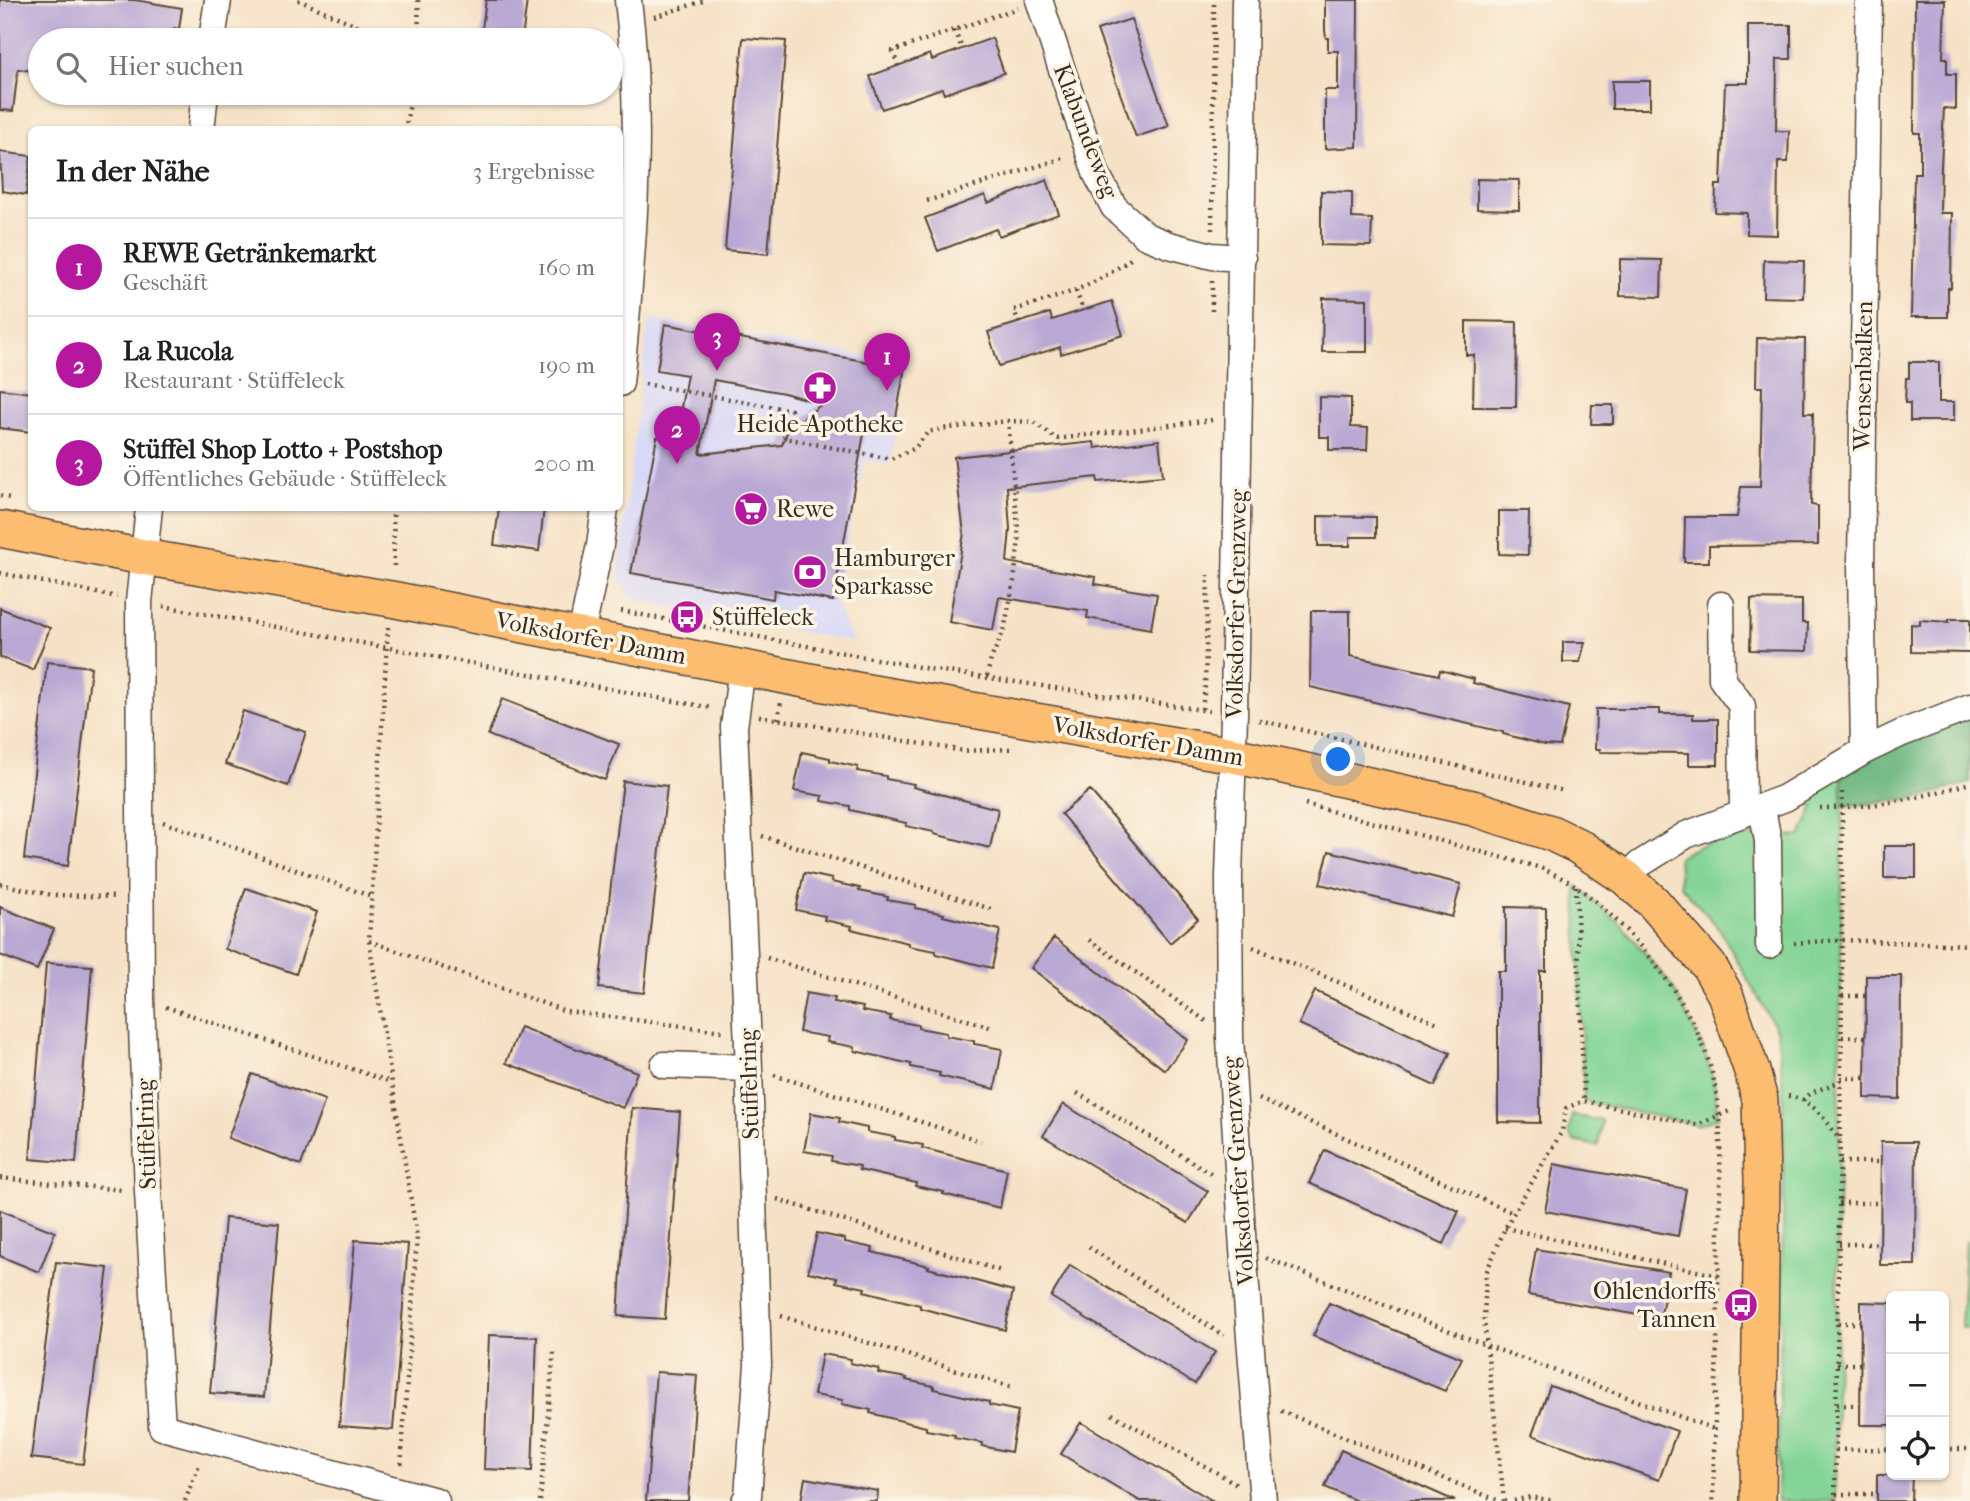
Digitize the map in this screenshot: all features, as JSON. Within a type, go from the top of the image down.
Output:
[{"type":"main road","name":"Volksdorfer Damm","points":[[0,529],[391,599],[584,620],[742,668],[1233,755],[1424,796],[1509,819],[1551,833],[1577,846],[1626,878],[1653,902],[1718,978],[1739,1026],[1760,1100],[1762,1181],[1758,1501]]},
{"type":"street","points":[[214,28],[218,0]]},
{"type":"street","name":"Klabundeweg","points":[[1039,0],[1089,150],[1114,208],[1146,236],[1190,252],[1242,258]]},
{"type":"street","name":"Volksdorfer Grenzweg","points":[[1245,0],[1229,938],[1230,1038],[1263,1500]]},
{"type":"street","name":"Wensenbalken","points":[[1864,751],[1861,565],[1869,0]]},
{"type":"street","points":[[623,351],[634,240],[638,139],[623,88],[630,13]]},
{"type":"street","points":[[201,126],[204,105]]},
{"type":"street","name":"Stüffelring","points":[[149,511],[139,602],[141,999],[148,1192],[162,1427],[436,1501]]},
{"type":"street","points":[[584,620],[604,511]]},
{"type":"street","points":[[1721,605],[1722,679],[1742,706],[1752,811],[1769,841],[1769,945]]},
{"type":"street","name":"Stüffelring","points":[[742,668],[736,712],[738,828],[758,1366],[748,1496],[745,1501]]},
{"type":"street","points":[[1626,878],[1640,864],[1686,835],[1784,798],[1864,751],[1970,707]]},
{"type":"street","points":[[664,1065],[749,1068]]},
{"type":"path","points":[[298,0],[363,28]]},
{"type":"path","points":[[418,0],[419,28]]},
{"type":"path","points":[[630,13],[706,0]]},
{"type":"path","points":[[898,66],[893,51],[1039,0]]},
{"type":"path","points":[[1212,324],[1214,0]]},
{"type":"path","points":[[955,30],[962,49]]},
{"type":"path","points":[[406,126],[410,105]]},
{"type":"path","points":[[927,201],[1089,150]]},
{"type":"path","points":[[1019,323],[1014,310],[1099,281],[1138,252],[1146,236]]},
{"type":"path","points":[[1076,291],[1083,310]]},
{"type":"path","points":[[623,382],[791,410],[784,438],[891,459],[915,448],[928,432],[1008,421],[1034,422],[1056,439],[1212,419],[1212,433]]},
{"type":"path","points":[[987,676],[1007,618],[1019,539],[1008,421]]},
{"type":"path","points":[[393,511],[394,568],[386,647],[369,941],[417,1237],[399,1492]]},
{"type":"path","points":[[1202,709],[1208,566]]},
{"type":"path","points":[[0,573],[139,602],[736,712],[964,751],[1018,748]]},
{"type":"path","points":[[584,620],[1202,709],[1565,791]]},
{"type":"path","points":[[1835,1501],[1842,996],[1841,807],[1918,798],[1970,783]]},
{"type":"path","points":[[1298,802],[1541,868],[1576,886],[1620,923],[1672,986],[1702,1045],[1714,1081],[1717,1118],[1720,1173],[1719,1276],[1713,1501]]},
{"type":"path","points":[[140,814],[370,896]]},
{"type":"path","points":[[738,828],[992,909]]},
{"type":"path","points":[[0,884],[51,895],[140,898]]},
{"type":"path","points":[[1576,886],[1584,1101]]},
{"type":"path","points":[[1229,938],[1438,1024]]},
{"type":"path","points":[[1089,940],[1230,1038]]},
{"type":"path","points":[[1769,945],[1842,940],[1970,945]]},
{"type":"path","points":[[369,941],[565,1011],[747,1034]]},
{"type":"path","points":[[743,951],[990,1027]]},
{"type":"path","points":[[1842,996],[1866,996]]},
{"type":"path","points":[[141,999],[391,1082]]},
{"type":"path","points":[[1841,1037],[1865,1037]]},
{"type":"path","points":[[749,1068],[981,1141]]},
{"type":"path","points":[[1803,1100],[1811,1093],[1841,1079],[1865,1078]]},
{"type":"path","points":[[1232,1087],[1513,1213]]},
{"type":"path","points":[[1077,1093],[1239,1190]]},
{"type":"path","points":[[1504,1501],[1483,1295],[1486,1273],[1513,1213],[1562,1131],[1566,1108],[1584,1101],[1697,1125],[1741,1105],[1779,1096],[1803,1100],[1830,1126],[1840,1142]]},
{"type":"path","points":[[1840,1162],[1881,1162]]},
{"type":"path","points":[[0,1178],[148,1192]]},
{"type":"path","points":[[753,1191],[1001,1271]]},
{"type":"path","points":[[1839,1203],[1880,1203]]},
{"type":"path","points":[[1505,1228],[1719,1276]]},
{"type":"path","points":[[1839,1244],[1880,1244]]},
{"type":"path","points":[[1089,1247],[1251,1354]]},
{"type":"path","points":[[1243,1249],[1488,1346],[1714,1429]]},
{"type":"path","points":[[757,1308],[1015,1388]]},
{"type":"path","points":[[1838,1323],[1861,1323]]},
{"type":"path","points":[[540,1501],[554,1350]]},
{"type":"path","points":[[1838,1364],[1861,1364]]},
{"type":"path","points":[[1254,1401],[1499,1501]]},
{"type":"path","points":[[1837,1405],[1860,1405]]},
{"type":"path","points":[[1112,1414],[1263,1500]]},
{"type":"path","points":[[184,1501],[209,1440]]},
{"type":"path","points":[[1949,1449],[1970,1449]]},
{"type":"path","points":[[1836,1450],[1886,1450]]},
{"type":"path","points":[[1836,1494],[1877,1494]]},
{"type":"path","points":[[1514,1501],[1530,1497],[1555,1501]]},
{"type":"shaded area","points":[[649,319],[906,363],[890,464],[864,461],[834,601],[854,642],[633,600],[618,573]]},
{"type":"green space","points":[[1970,707],[1970,783],[1918,798],[1841,807],[1843,764]]},
{"type":"green space","points":[[1843,764],[1835,1501],[1777,1501],[1784,1181],[1783,1085],[1777,1031],[1719,928],[1680,885],[1678,858],[1691,850],[1721,840],[1801,836],[1814,806],[1785,798]]},
{"type":"green space","points":[[1576,886],[1621,924],[1672,986],[1702,1045],[1714,1081],[1718,1118],[1697,1125],[1584,1101]]},
{"type":"green space","points":[[1572,1115],[1602,1121],[1598,1146],[1574,1141],[1569,1133]]},
{"type":"green space","points":[[1965,1242],[1970,1242],[1970,1328],[1961,1328]]},
{"type":"building","points":[[0,0],[135,0],[182,8],[179,28],[28,28],[28,70],[18,69],[13,111],[0,110]]},
{"type":"building","points":[[486,0],[527,0],[524,28],[482,28]]},
{"type":"building","points":[[1325,0],[1358,0],[1357,147],[1325,149],[1325,90],[1338,90],[1338,51],[1328,51]]},
{"type":"building","points":[[1915,0],[1945,0],[1943,58],[1947,58],[1947,74],[1956,74],[1956,109],[1944,108],[1941,167],[1940,213],[1952,213],[1948,317],[1911,317],[1914,173],[1920,173],[1920,133],[1914,133]]},
{"type":"building","points":[[1131,19],[1169,126],[1136,137],[1097,30]]},
{"type":"building","points":[[1748,25],[1791,25],[1791,59],[1777,59],[1776,131],[1789,131],[1788,162],[1778,162],[1777,235],[1747,234],[1747,213],[1715,212],[1716,185],[1721,185],[1725,83],[1748,83]]},
{"type":"building","points":[[743,38],[786,41],[768,254],[725,250]]},
{"type":"building","points":[[992,38],[1004,73],[944,94],[942,88],[882,109],[870,76],[930,54],[932,60]]},
{"type":"building","points":[[1612,81],[1650,81],[1650,109],[1612,109]]},
{"type":"building","points":[[0,152],[28,156],[26,195],[2,191]]},
{"type":"building","points":[[1477,179],[1519,180],[1519,210],[1477,209]]},
{"type":"building","points":[[1047,180],[1059,214],[999,236],[996,229],[938,251],[925,218],[985,195],[988,203]]},
{"type":"building","points":[[1321,191],[1352,192],[1352,218],[1372,219],[1371,246],[1321,245]]},
{"type":"building","points":[[1620,259],[1662,260],[1661,297],[1620,296]]},
{"type":"building","points":[[1764,260],[1804,261],[1803,298],[1763,297]]},
{"type":"building","points":[[1323,298],[1367,299],[1367,352],[1322,352]]},
{"type":"building","points":[[1112,301],[1123,335],[1061,354],[1060,347],[999,366],[988,332],[1050,313],[1052,320]]},
{"type":"building","points":[[1466,321],[1517,322],[1516,407],[1473,407],[1474,355],[1466,355]]},
{"type":"building","points":[[665,324],[879,364],[878,367],[904,372],[894,429],[866,423],[833,601],[774,590],[773,599],[631,573],[657,437],[675,440],[687,375],[657,370]],"holes":[[[714,380],[784,393],[822,404],[788,430],[782,445],[700,454]]]},
{"type":"building","points":[[1757,338],[1805,339],[1804,413],[1813,413],[1811,505],[1818,506],[1818,545],[1709,546],[1709,562],[1684,562],[1685,517],[1737,517],[1741,487],[1760,487],[1762,387],[1756,387]]},
{"type":"building","points":[[1909,362],[1939,362],[1939,402],[1954,402],[1954,421],[1910,421],[1910,403],[1905,403]]},
{"type":"building","points":[[0,389],[28,392],[28,432],[0,428]]},
{"type":"building","points":[[1319,397],[1351,398],[1351,427],[1368,428],[1367,450],[1329,450],[1329,437],[1319,437]]},
{"type":"building","points":[[1592,405],[1613,405],[1613,424],[1591,424]]},
{"type":"building","points":[[1159,440],[1163,476],[1098,482],[1097,477],[1007,487],[1010,529],[1007,562],[1096,577],[1095,584],[1157,594],[1151,629],[1087,618],[1088,611],[999,597],[993,630],[949,622],[964,533],[954,457],[1094,442],[1095,448]]},
{"type":"building","points":[[499,511],[544,511],[539,551],[494,545]]},
{"type":"building","points":[[1499,511],[1529,511],[1528,555],[1499,554]]},
{"type":"building","points":[[1318,516],[1376,517],[1376,537],[1350,537],[1350,546],[1318,546]]},
{"type":"building","points":[[1751,599],[1802,600],[1802,623],[1808,623],[1807,651],[1750,650]]},
{"type":"building","points":[[0,608],[50,628],[33,670],[0,657]]},
{"type":"building","points":[[1311,611],[1350,611],[1350,656],[1439,675],[1440,670],[1474,679],[1473,683],[1569,707],[1560,746],[1545,745],[1503,732],[1310,687]]},
{"type":"building","points":[[1949,619],[1970,619],[1970,653],[1911,652],[1911,624],[1920,625],[1920,620],[1949,622]]},
{"type":"building","points":[[1563,642],[1585,642],[1580,662],[1563,662]]},
{"type":"building","points":[[47,662],[91,667],[68,866],[24,859]]},
{"type":"building","points":[[502,699],[619,744],[605,780],[488,735]]},
{"type":"building","points":[[1596,709],[1660,709],[1660,714],[1693,714],[1693,719],[1718,719],[1718,765],[1689,765],[1689,753],[1600,752],[1600,749],[1595,749]]},
{"type":"building","points":[[243,711],[306,732],[288,786],[225,764]]},
{"type":"building","points":[[802,752],[858,767],[857,771],[886,776],[886,779],[914,784],[913,787],[998,809],[990,848],[906,826],[906,823],[850,810],[850,806],[822,801],[823,796],[794,791]]},
{"type":"building","points":[[623,781],[667,786],[644,993],[599,988]]},
{"type":"building","points":[[1090,790],[1198,919],[1170,943],[1061,814]]},
{"type":"building","points":[[1884,846],[1916,846],[1916,878],[1884,878]]},
{"type":"building","points":[[1329,851],[1461,884],[1452,917],[1320,884]]},
{"type":"building","points":[[804,873],[860,888],[859,891],[888,897],[887,900],[916,905],[915,908],[1000,930],[992,968],[936,954],[936,951],[908,946],[908,943],[824,920],[825,916],[796,910]]},
{"type":"building","points":[[246,888],[317,912],[296,974],[225,949]]},
{"type":"building","points":[[0,907],[54,929],[37,970],[0,955]]},
{"type":"building","points":[[1506,907],[1546,908],[1546,971],[1540,971],[1540,1123],[1498,1122],[1498,971],[1506,971]]},
{"type":"building","points":[[1054,938],[1188,1040],[1165,1070],[1031,968]]},
{"type":"building","points":[[46,963],[92,966],[76,1163],[30,1159]]},
{"type":"building","points":[[1866,976],[1901,976],[1900,1099],[1865,1098]]},
{"type":"building","points":[[1315,991],[1450,1053],[1435,1086],[1299,1024]]},
{"type":"building","points":[[806,993],[835,998],[834,1002],[863,1007],[862,1011],[891,1016],[890,1020],[974,1041],[974,1044],[1002,1049],[995,1089],[939,1076],[940,1073],[911,1067],[911,1064],[855,1051],[855,1047],[827,1042],[828,1037],[799,1032]]},
{"type":"building","points":[[520,1027],[637,1072],[623,1108],[506,1063]]},
{"type":"building","points":[[252,1074],[325,1100],[301,1165],[228,1138]]},
{"type":"building","points":[[1063,1104],[1208,1191],[1188,1223],[1043,1136]]},
{"type":"building","points":[[632,1108],[680,1112],[665,1319],[618,1316]]},
{"type":"building","points":[[811,1113],[840,1118],[839,1122],[867,1128],[867,1132],[895,1137],[895,1140],[923,1145],[922,1148],[1007,1170],[1000,1208],[915,1186],[916,1183],[859,1170],[860,1166],[831,1161],[832,1156],[804,1151]]},
{"type":"building","points":[[1881,1142],[1916,1142],[1915,1265],[1880,1265]]},
{"type":"building","points":[[1325,1150],[1459,1211],[1444,1244],[1309,1183]]},
{"type":"building","points":[[1554,1164],[1686,1189],[1678,1236],[1545,1211]]},
{"type":"building","points":[[0,1210],[55,1232],[39,1272],[0,1256]]},
{"type":"building","points":[[225,1218],[279,1223],[264,1397],[210,1393]]},
{"type":"building","points":[[817,1233],[873,1248],[872,1252],[1013,1291],[1005,1330],[920,1308],[920,1305],[836,1282],[837,1278],[808,1272]]},
{"type":"building","points":[[355,1240],[408,1244],[393,1430],[339,1426]]},
{"type":"building","points":[[1536,1249],[1669,1272],[1660,1319],[1528,1295]]},
{"type":"building","points":[[56,1262],[108,1268],[83,1464],[31,1458]]},
{"type":"building","points":[[1070,1265],[1215,1352],[1195,1384],[1051,1297]]},
{"type":"building","points":[[1861,1302],[1886,1303],[1886,1425],[1860,1425]]},
{"type":"building","points":[[1329,1303],[1462,1358],[1445,1391],[1313,1336]]},
{"type":"building","points":[[489,1335],[537,1337],[532,1471],[484,1469]]},
{"type":"building","points":[[822,1354],[851,1359],[850,1363],[879,1369],[878,1373],[907,1378],[906,1380],[934,1386],[934,1389],[1018,1411],[1011,1452],[870,1413],[871,1410],[842,1404],[843,1400],[814,1395]]},
{"type":"building","points":[[656,1372],[697,1375],[688,1501],[646,1501]]},
{"type":"building","points":[[1550,1386],[1677,1431],[1659,1480],[1532,1435]]},
{"type":"building","points":[[1081,1422],[1213,1501],[1140,1501],[1061,1454]]},
{"type":"building","points":[[1341,1450],[1455,1501],[1357,1501],[1325,1487]]},
{"type":"building","points":[[1877,1475],[1886,1475],[1886,1480],[1912,1480],[1911,1501],[1877,1501]]},
{"type":"building","points":[[805,1478],[878,1491],[877,1501],[801,1501]]},
{"type":"place","name":"Stüffel Shop Lotto + Postshop","points":[[717,371]]},
{"type":"place","name":"Heide-Apotheke","points":[[820,388]]},
{"type":"place","name":"REWE Getränkemarkt","points":[[887,391]]},
{"type":"place","name":"La Rucola","points":[[677,464]]},
{"type":"place","name":"Rewe","points":[[751,509]]},
{"type":"place","name":"Hamburger Sparkasse","points":[[810,572]]},
{"type":"place","name":"Stüffeleck","points":[[687,617]]},
{"type":"place","name":"Ohlendorffs Tannen","points":[[1741,1305]]}]
